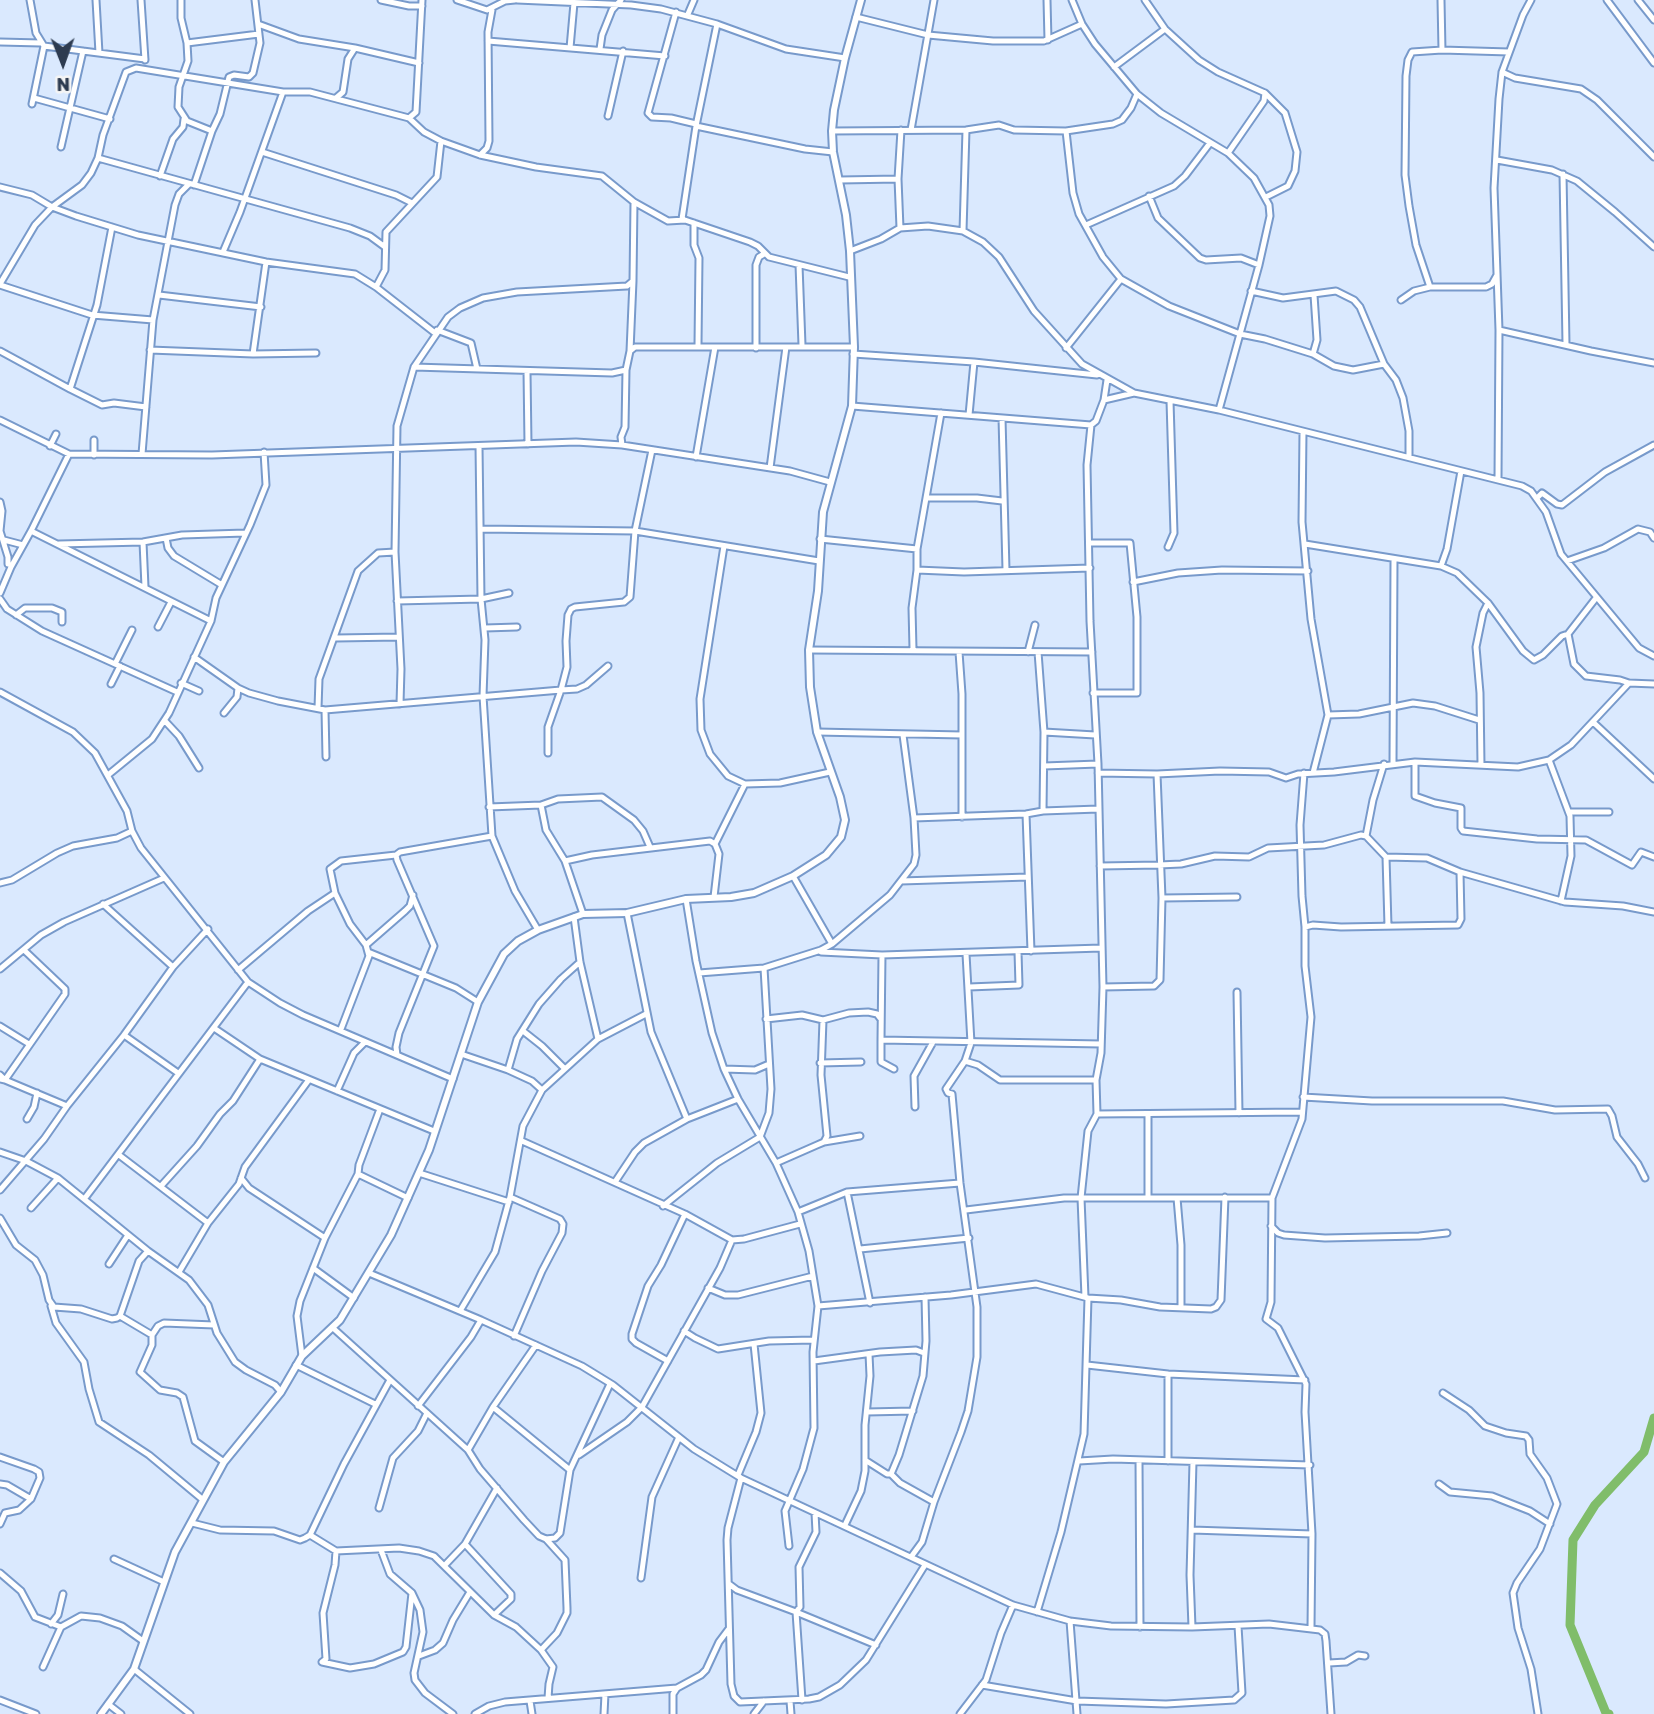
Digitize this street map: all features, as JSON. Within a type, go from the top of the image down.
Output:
[{"type":"street","points":[[30,0],[36,33],[42,45],[33,101],[110,119]]},
{"type":"street","points":[[96,0],[99,53]]},
{"type":"street","points":[[141,0],[146,70]]},
{"type":"street","points":[[160,176],[173,139],[183,127],[184,119],[177,97],[188,61],[181,0]]},
{"type":"street","points":[[142,454],[153,320],[177,199],[192,185],[220,114],[231,76],[249,77],[253,73],[260,52],[255,0]]},
{"type":"street","points":[[382,0],[409,6],[422,3],[416,112],[410,118]]},
{"type":"street","points":[[457,0],[479,9],[492,9],[505,1],[516,0],[619,2],[688,14],[786,49],[845,58]]},
{"type":"street","points":[[688,14],[694,0]]},
{"type":"street","points":[[101,1714],[134,1669],[175,1552],[224,1462],[281,1391],[302,1356],[333,1328],[391,1235],[419,1173],[478,1002],[504,954],[518,941],[538,930],[583,914],[627,914],[687,899],[754,893],[793,876],[826,855],[841,837],[845,820],[840,797],[817,732],[810,687],[809,650],[818,591],[823,512],[852,406],[854,351],[850,251],[840,180],[833,152],[832,131],[845,58],[862,0]]},
{"type":"street","points":[[911,130],[934,0]]},
{"type":"street","points":[[1047,0],[1048,40]]},
{"type":"street","points":[[1072,0],[1082,24],[1137,94],[1161,113],[1228,152],[1254,178],[1266,197],[1270,216],[1219,410]]},
{"type":"street","points":[[1145,0],[1165,29],[1199,60],[1218,72],[1265,93],[1285,113],[1297,149],[1295,171],[1285,189],[1266,197]]},
{"type":"street","points":[[1441,0],[1442,50]]},
{"type":"street","points":[[1498,479],[1499,330],[1494,192],[1502,72],[1531,0]]},
{"type":"street","points":[[1607,0],[1654,63]]},
{"type":"street","points":[[1638,0],[1654,20]]},
{"type":"street","points":[[600,49],[602,35],[612,10],[619,2]]},
{"type":"street","points":[[570,48],[573,3]]},
{"type":"street","points":[[480,155],[487,148],[489,141],[488,41],[492,9]]},
{"type":"street","points":[[676,12],[649,115],[805,149],[833,152]]},
{"type":"street","points":[[856,17],[928,35],[993,41],[1038,42],[1082,24]]},
{"type":"street","points":[[258,24],[308,41],[355,48],[419,63]]},
{"type":"street","points":[[682,219],[696,125],[717,24]]},
{"type":"street","points":[[1114,67],[1165,29]]},
{"type":"street","points":[[187,43],[259,34]]},
{"type":"street","points":[[488,41],[665,56]]},
{"type":"street","points":[[0,42],[145,59]]},
{"type":"street","points":[[336,98],[343,92],[348,59],[355,48]]},
{"type":"street","points":[[61,147],[83,51]]},
{"type":"street","points":[[608,116],[623,51]]},
{"type":"street","points":[[1430,287],[1414,237],[1405,175],[1408,60],[1412,52],[1509,52]]},
{"type":"street","points":[[153,320],[92,315],[0,284],[35,225],[52,207],[82,185],[98,159],[121,82],[126,72],[136,68],[283,92],[310,92],[410,118],[425,132],[441,141],[480,155],[536,167],[595,173],[634,202],[668,221],[682,219],[750,242],[758,246],[764,254],[849,277]]},
{"type":"street","points":[[1502,72],[1515,78],[1581,89],[1597,100],[1654,157]]},
{"type":"street","points":[[223,252],[283,92]]},
{"type":"street","points":[[1228,152],[1264,101],[1265,93]]},
{"type":"street","points":[[832,131],[966,130],[999,125],[1014,130],[1066,131],[1113,124],[1122,120],[1137,94]]},
{"type":"street","points":[[184,119],[212,131]]},
{"type":"street","points":[[900,228],[898,179],[901,130]]},
{"type":"street","points":[[963,231],[966,130]]},
{"type":"street","points":[[1066,131],[1073,193],[1079,214],[1103,257],[1121,279],[1169,306],[1240,334],[1313,354],[1334,366],[1353,370],[1384,364]]},
{"type":"street","points":[[376,287],[385,270],[386,232],[437,177],[441,141]]},
{"type":"street","points":[[1086,225],[1181,181],[1210,143]]},
{"type":"street","points":[[262,152],[396,195],[412,203]]},
{"type":"street","points":[[98,159],[350,229],[370,236],[385,247]]},
{"type":"street","points":[[1497,160],[1538,166],[1577,181],[1654,247]]},
{"type":"street","points":[[1563,174],[1566,344]]},
{"type":"street","points":[[840,180],[898,179]]},
{"type":"street","points":[[0,187],[32,195],[52,207],[112,227],[167,241],[266,262],[355,274],[436,332],[471,343],[477,369]]},
{"type":"street","points":[[1149,196],[1158,218],[1200,258],[1237,258],[1259,265]]},
{"type":"street","points":[[622,445],[626,370],[630,351],[634,202]]},
{"type":"street","points":[[694,223],[694,245],[699,258],[698,345]]},
{"type":"street","points":[[850,251],[900,228],[928,226],[963,231],[983,242],[999,257],[1034,311],[1082,364],[1134,393],[1219,410],[1522,486],[1537,498],[1546,512],[1561,554],[1639,648],[1654,656]]},
{"type":"street","points":[[70,388],[97,305],[112,227]]},
{"type":"street","points":[[756,348],[756,265],[759,257],[764,254]]},
{"type":"street","points":[[253,354],[266,262]]},
{"type":"street","points":[[799,265],[802,345]]},
{"type":"street","points":[[1401,300],[1414,291],[1430,287],[1486,287],[1492,284],[1498,274]]},
{"type":"street","points":[[1066,348],[1121,279]]},
{"type":"street","points":[[400,704],[395,552],[398,416],[414,367],[447,317],[483,298],[517,292],[626,286],[633,281]]},
{"type":"street","points":[[1251,290],[1283,298],[1336,291],[1354,300],[1360,307],[1384,364],[1396,380],[1403,398],[1409,431],[1409,457]]},
{"type":"street","points":[[159,295],[261,307]]},
{"type":"street","points":[[1313,354],[1317,340],[1314,295]]},
{"type":"street","points":[[1499,330],[1654,363]]},
{"type":"street","points":[[630,351],[642,346],[756,348],[802,345],[1100,375]]},
{"type":"street","points":[[696,457],[715,347]]},
{"type":"street","points":[[770,468],[786,347]]},
{"type":"street","points":[[150,350],[253,354],[316,353]]},
{"type":"street","points":[[0,351],[102,405],[114,403],[146,407]]},
{"type":"street","points":[[969,415],[974,362]]},
{"type":"street","points":[[414,367],[612,373],[626,370]]},
{"type":"street","points":[[527,371],[528,444]]},
{"type":"street","points":[[852,406],[1091,425],[1096,421],[1104,400],[1107,380]]},
{"type":"street","points":[[1104,400],[1134,393]]},
{"type":"street","points":[[1168,547],[1174,533],[1170,401]]},
{"type":"street","points":[[913,649],[912,608],[917,549],[941,413]]},
{"type":"street","points":[[1003,418],[1002,501],[1006,570]]},
{"type":"street","points":[[0,420],[69,454],[212,455],[397,446],[576,442],[622,445],[770,468],[830,482]]},
{"type":"street","points":[[1037,1612],[1079,1461],[1085,1423],[1087,1298],[1080,1198],[1088,1131],[1097,1114],[1096,1080],[1101,1044],[1103,987],[1087,455],[1091,425]]},
{"type":"street","points":[[1303,432],[1301,487],[1311,619],[1328,715],[1313,773]]},
{"type":"street","points":[[50,446],[56,434]]},
{"type":"street","points":[[94,440],[94,455]]},
{"type":"street","points":[[479,446],[481,598],[485,628],[483,696],[492,836],[514,891],[538,930]]},
{"type":"street","points":[[1537,498],[1542,493],[1562,505],[1605,472],[1653,448]]},
{"type":"street","points":[[548,753],[548,727],[567,667],[568,615],[575,607],[628,600],[635,531],[652,450]]},
{"type":"street","points":[[108,775],[152,739],[165,721],[211,621],[216,598],[266,485],[264,452]]},
{"type":"street","points":[[0,593],[9,566],[31,531],[69,454]]},
{"type":"street","points":[[1441,566],[1447,549],[1461,471]]},
{"type":"street","points":[[927,498],[1002,501]]},
{"type":"street","points":[[0,502],[0,531],[9,566]]},
{"type":"street","points":[[1567,561],[1604,548],[1638,528],[1650,532],[1654,538]]},
{"type":"street","points":[[482,529],[635,531],[819,561]]},
{"type":"street","points":[[31,531],[211,621]]},
{"type":"street","points":[[55,544],[143,542],[232,532],[246,533]]},
{"type":"street","points":[[166,538],[168,548],[174,556],[222,586]]},
{"type":"street","points":[[820,539],[917,549]]},
{"type":"street","points":[[4,540],[23,545]]},
{"type":"street","points":[[143,542],[145,587]]},
{"type":"street","points":[[1089,543],[1130,543],[1138,617],[1138,692],[1093,693]]},
{"type":"street","points":[[1305,544],[1441,566],[1457,573],[1489,603],[1523,651],[1534,660],[1543,655],[1560,637],[1568,634],[1597,598]]},
{"type":"street","points":[[724,547],[700,699],[701,730],[710,754],[728,776],[745,784],[780,783],[830,772]]},
{"type":"street","points":[[327,757],[319,679],[358,571],[378,553],[395,552]]},
{"type":"street","points":[[1,559],[9,566]]},
{"type":"street","points":[[1393,764],[1394,560]]},
{"type":"street","points":[[917,570],[1090,568]]},
{"type":"street","points":[[1133,582],[1178,573],[1222,570],[1308,571]]},
{"type":"street","points":[[397,601],[481,598],[509,593]]},
{"type":"street","points":[[0,599],[7,609],[51,635],[177,692]]},
{"type":"street","points":[[158,627],[170,602]]},
{"type":"street","points":[[1481,765],[1477,639],[1483,613],[1489,603]]},
{"type":"street","points":[[16,615],[25,608],[52,608],[62,612],[62,621]]},
{"type":"street","points":[[1028,652],[1035,625]]},
{"type":"street","points":[[485,628],[517,628]]},
{"type":"street","points":[[111,684],[132,630]]},
{"type":"street","points":[[1568,634],[1573,660],[1579,671],[1586,676],[1654,684]]},
{"type":"street","points":[[336,638],[399,637]]},
{"type":"street","points":[[809,650],[1092,652]]},
{"type":"street","points":[[959,652],[962,817]]},
{"type":"street","points":[[1038,652],[1044,732],[1043,811]]},
{"type":"street","points":[[194,657],[238,688],[278,701],[321,709],[577,689],[586,685],[608,666]]},
{"type":"street","points":[[181,683],[200,691]]},
{"type":"street","points":[[1098,773],[1269,772],[1286,778],[1304,773],[1415,761],[1518,767],[1549,760],[1571,745],[1629,683]]},
{"type":"street","points":[[224,713],[237,696],[238,688]]},
{"type":"street","points":[[0,692],[73,732],[95,753],[127,811],[132,831],[164,878],[208,929],[248,982],[280,1003],[453,1079]]},
{"type":"street","points":[[1328,715],[1359,714],[1409,703],[1422,703],[1479,720]]},
{"type":"street","points":[[165,721],[179,736],[200,768]]},
{"type":"street","points":[[1593,722],[1654,779]]},
{"type":"street","points":[[817,732],[962,735]]},
{"type":"street","points":[[1044,732],[1095,735]]},
{"type":"street","points":[[699,973],[764,968],[818,951],[832,944],[890,895],[914,864],[916,847],[902,735]]},
{"type":"street","points":[[1549,760],[1570,812],[1571,856],[1561,901]]},
{"type":"street","points":[[1415,761],[1415,796],[1460,807],[1463,831],[1537,839],[1572,838],[1596,844],[1632,865],[1640,852],[1654,857]]},
{"type":"street","points":[[1044,766],[1098,764]]},
{"type":"street","points":[[1366,836],[1384,764]]},
{"type":"street","points":[[1304,773],[1301,847],[1305,966],[1311,1005],[1302,1119],[1272,1198],[1271,1302],[1266,1319],[1278,1328],[1305,1380],[1312,1534],[1311,1628]]},
{"type":"street","points":[[1103,987],[1154,986],[1158,983],[1162,898],[1157,774]]},
{"type":"street","points":[[714,897],[719,854],[716,844],[745,784]]},
{"type":"street","points":[[489,807],[541,805],[558,799],[602,797],[634,820],[643,831],[650,847]]},
{"type":"street","points":[[541,805],[546,830],[565,861],[583,914]]},
{"type":"street","points":[[914,818],[1098,809]]},
{"type":"street","points":[[1570,812],[1609,812]]},
{"type":"street","points":[[1026,814],[1031,951]]},
{"type":"street","points":[[0,883],[12,880],[74,846],[117,838],[132,831]]},
{"type":"street","points":[[478,1002],[456,988],[367,949],[350,924],[335,893],[330,872],[332,866],[337,863],[396,855],[492,836]]},
{"type":"street","points":[[1100,866],[1159,865],[1215,856],[1250,857],[1268,848],[1324,845],[1355,836],[1366,836],[1386,857],[1388,926]]},
{"type":"street","points":[[565,861],[650,847],[710,841],[716,844]]},
{"type":"street","points":[[396,855],[434,946],[399,1033],[397,1055]]},
{"type":"street","points":[[1386,857],[1427,858],[1460,872],[1561,901],[1623,905],[1654,912]]},
{"type":"street","points":[[1305,927],[1460,924],[1460,872]]},
{"type":"street","points":[[793,876],[832,944]]},
{"type":"street","points":[[901,881],[1028,877]]},
{"type":"street","points":[[0,969],[41,935],[64,922],[164,878]]},
{"type":"street","points":[[238,970],[308,911],[335,893]]},
{"type":"street","points":[[341,1029],[367,965],[367,949],[410,906],[413,895]]},
{"type":"street","points":[[1162,898],[1237,897]]},
{"type":"street","points":[[687,899],[712,1033],[738,1099],[776,1163],[798,1212],[809,1251],[818,1306],[813,1340],[814,1429],[803,1469],[788,1501],[786,1526],[789,1546]]},
{"type":"street","points":[[103,904],[173,967]]},
{"type":"street","points":[[627,914],[646,1014],[657,1049],[687,1119]]},
{"type":"street","points":[[574,918],[580,962],[598,1039]]},
{"type":"street","points":[[0,1190],[26,1161],[124,1035],[173,967],[208,929]]},
{"type":"street","points":[[818,951],[882,955],[1101,948]]},
{"type":"street","points":[[24,950],[65,989],[65,993],[2,1078],[67,1106]]},
{"type":"street","points":[[969,987],[1018,985],[1018,952]]},
{"type":"street","points":[[911,1557],[922,1542],[968,1410],[977,1357],[978,1324],[969,1238],[960,1183],[952,1094],[946,1089],[965,1061],[971,1043],[965,954]]},
{"type":"street","points":[[882,955],[881,1062],[894,1069]]},
{"type":"street","points":[[509,1069],[517,1040],[549,991],[580,962]]},
{"type":"street","points":[[663,1206],[717,1164],[760,1137],[769,1113],[764,968]]},
{"type":"street","points":[[85,1198],[248,982]]},
{"type":"street","points":[[1237,992],[1239,1114]]},
{"type":"street","points":[[766,1019],[802,1015],[822,1020],[849,1013],[868,1012],[877,1014],[880,1018]]},
{"type":"street","points":[[460,1311],[495,1252],[510,1199],[523,1126],[542,1090],[598,1039],[646,1014]]},
{"type":"street","points":[[822,1020],[820,1063],[827,1127],[824,1142]]},
{"type":"street","points":[[0,1026],[29,1044]]},
{"type":"street","points":[[214,1028],[260,1059],[434,1131]]},
{"type":"street","points":[[523,1031],[564,1068]]},
{"type":"street","points":[[124,1035],[178,1073]]},
{"type":"street","points":[[881,1040],[1101,1044]]},
{"type":"street","points":[[337,1091],[354,1053],[365,1042]]},
{"type":"street","points":[[915,1107],[914,1076],[933,1042]]},
{"type":"street","points":[[461,1054],[509,1069],[542,1090]]},
{"type":"street","points":[[162,1186],[233,1101],[260,1059]]},
{"type":"street","points":[[965,1061],[978,1065],[1000,1080],[1096,1080]]},
{"type":"street","points":[[820,1063],[861,1062]]},
{"type":"street","points":[[724,1069],[755,1070],[769,1064]]},
{"type":"street","points":[[179,1272],[208,1223],[226,1203],[245,1167],[308,1081]]},
{"type":"street","points":[[27,1119],[34,1107],[37,1093]]},
{"type":"street","points":[[1303,1097],[1372,1101],[1503,1101],[1555,1110],[1608,1109],[1617,1137],[1638,1164],[1645,1178]]},
{"type":"street","points":[[615,1182],[644,1143],[687,1119],[738,1099]]},
{"type":"street","points":[[302,1356],[297,1316],[300,1301],[325,1238],[358,1174],[380,1109]]},
{"type":"street","points":[[1097,1114],[1301,1112]]},
{"type":"street","points":[[1148,1114],[1148,1197]]},
{"type":"street","points":[[776,1163],[824,1142],[860,1136]]},
{"type":"street","points":[[522,1141],[685,1214],[732,1240],[800,1224]]},
{"type":"street","points":[[0,1152],[26,1161],[58,1178],[148,1251],[179,1272],[203,1296],[212,1311],[214,1325],[235,1362],[281,1391]]},
{"type":"street","points":[[119,1155],[208,1223]]},
{"type":"street","points":[[419,1173],[510,1199],[560,1219],[563,1224],[562,1233],[514,1336]]},
{"type":"street","points":[[358,1174],[408,1198]]},
{"type":"street","points":[[31,1208],[58,1178]]},
{"type":"street","points":[[241,1178],[249,1188],[325,1238]]},
{"type":"street","points":[[798,1212],[847,1192],[960,1183]]},
{"type":"street","points":[[847,1192],[870,1303]]},
{"type":"street","points":[[818,1306],[870,1303],[1036,1284],[1087,1298],[1211,1309],[1222,1300],[1225,1197]]},
{"type":"street","points":[[1177,1198],[1181,1245],[1181,1307]]},
{"type":"street","points":[[965,1210],[1051,1199],[1272,1198]]},
{"type":"street","points":[[668,1361],[636,1343],[632,1334],[648,1286],[685,1214]]},
{"type":"street","points":[[0,1218],[16,1245],[35,1260],[43,1275],[56,1324],[84,1362],[99,1422],[149,1455],[202,1499]]},
{"type":"street","points":[[1271,1226],[1284,1235],[1325,1238],[1447,1233]]},
{"type":"street","points":[[109,1264],[128,1235]]},
{"type":"street","points":[[860,1249],[969,1238]]},
{"type":"street","points":[[577,1456],[627,1422],[642,1407],[708,1289],[732,1240]]},
{"type":"street","points":[[51,1306],[81,1309],[112,1320],[120,1316],[139,1261],[148,1251]]},
{"type":"street","points":[[313,1268],[354,1298]]},
{"type":"street","points":[[369,1273],[582,1366],[642,1407],[679,1437],[739,1476],[1013,1605],[1070,1621],[1140,1627],[1269,1624],[1320,1630],[1325,1634],[1329,1664],[1331,1714]]},
{"type":"street","points":[[708,1289],[725,1295],[738,1295],[813,1276]]},
{"type":"street","points":[[891,1474],[923,1376],[925,1297]]},
{"type":"street","points":[[120,1316],[152,1335]]},
{"type":"street","points":[[418,1406],[481,1320]]},
{"type":"street","points":[[214,1325],[164,1323],[158,1326],[152,1335],[152,1345],[140,1372],[160,1390],[183,1397],[195,1441],[224,1462]]},
{"type":"street","points":[[333,1328],[468,1450],[480,1469],[524,1520],[565,1560],[566,1614],[557,1633],[541,1650]]},
{"type":"street","points":[[684,1331],[718,1349],[784,1339],[813,1340]]},
{"type":"street","points":[[754,1344],[761,1413],[757,1432],[739,1476],[728,1528],[728,1630],[734,1696],[740,1702],[802,1700],[819,1697],[840,1685],[858,1669],[876,1645],[925,1565]]},
{"type":"street","points":[[468,1450],[493,1407],[536,1345]]},
{"type":"street","points":[[814,1361],[916,1350],[924,1353]]},
{"type":"street","points":[[845,1525],[861,1491],[870,1376],[869,1354]]},
{"type":"street","points":[[296,1365],[375,1404]]},
{"type":"street","points":[[1087,1365],[1168,1374],[1305,1380]]},
{"type":"street","points":[[1168,1374],[1168,1461]]},
{"type":"street","points":[[192,1523],[220,1530],[274,1531],[300,1540],[310,1535],[321,1507],[390,1380]]},
{"type":"street","points":[[546,1539],[555,1538],[560,1533],[570,1469],[610,1384]]},
{"type":"street","points":[[1443,1393],[1465,1407],[1485,1426],[1528,1438],[1530,1454],[1547,1478],[1557,1504],[1534,1559],[1514,1588],[1513,1599],[1518,1628],[1531,1669],[1538,1714]]},
{"type":"street","points":[[493,1407],[570,1469]]},
{"type":"street","points":[[867,1412],[913,1411]]},
{"type":"street","points":[[379,1508],[393,1458],[418,1431],[427,1413]]},
{"type":"street","points":[[641,1578],[652,1497],[679,1437]]},
{"type":"street","points":[[0,1457],[39,1472],[39,1483],[32,1499],[19,1510],[5,1513],[0,1524]]},
{"type":"street","points":[[1079,1461],[1113,1459],[1310,1465]]},
{"type":"street","points":[[865,1460],[934,1502]]},
{"type":"street","points":[[1139,1460],[1140,1627]]},
{"type":"street","points":[[1192,1627],[1190,1575],[1193,1462]]},
{"type":"street","points":[[0,1484],[32,1499]]},
{"type":"street","points":[[1439,1484],[1450,1492],[1492,1496],[1530,1511],[1550,1524]]},
{"type":"street","points":[[445,1564],[465,1544],[497,1488]]},
{"type":"street","points":[[802,1700],[796,1612],[800,1607],[799,1567],[816,1532],[815,1513]]},
{"type":"street","points":[[1192,1530],[1312,1534]]},
{"type":"street","points":[[310,1535],[336,1551],[398,1548],[434,1556],[494,1615],[516,1627],[541,1650],[553,1667],[548,1698]]},
{"type":"street","points":[[465,1544],[511,1594],[511,1599],[494,1615]]},
{"type":"street","points":[[381,1550],[390,1574],[412,1593],[422,1618],[423,1632],[414,1672],[415,1680],[425,1693],[453,1714]]},
{"type":"street","points":[[336,1551],[323,1613],[326,1659],[322,1662],[350,1668],[374,1664],[403,1651],[406,1647],[412,1593]]},
{"type":"street","points":[[114,1559],[164,1582]]},
{"type":"street","points":[[0,1573],[21,1591],[35,1617],[61,1627]]},
{"type":"street","points":[[729,1584],[737,1591],[876,1645]]},
{"type":"street","points":[[419,1656],[435,1650],[443,1643],[450,1625],[470,1592]]},
{"type":"street","points":[[51,1624],[58,1615],[63,1594]]},
{"type":"street","points":[[960,1714],[982,1685],[1013,1605]]},
{"type":"street","points":[[43,1667],[61,1627],[81,1616],[100,1618],[122,1626],[143,1641]]},
{"type":"street","points":[[1070,1621],[1077,1714]]},
{"type":"street","points":[[982,1685],[1077,1701],[1166,1704],[1231,1701],[1240,1697],[1242,1688],[1238,1626]]},
{"type":"street","points":[[475,1714],[505,1702],[677,1688],[706,1670],[719,1642],[728,1630]]},
{"type":"street","points":[[1329,1664],[1346,1662],[1358,1654],[1365,1656]]},
{"type":"street","points":[[134,1669],[190,1714]]},
{"type":"street","points":[[673,1714],[673,1694],[677,1688]]},
{"type":"street","points":[[604,1714],[605,1694]]},
{"type":"street","points":[[0,1700],[36,1714]]},
{"type":"street","points":[[530,1701],[532,1714]]},
{"type":"street","points":[[790,1701],[791,1714]]},
{"type":"street","points":[[754,1714],[764,1702]]},
{"type":"street","points":[[108,1704],[121,1714]]},
{"type":"street","points":[[1166,1704],[1167,1713]]},
{"type":"waterway","points":[[1609,1714],[1606,1713],[1570,1625],[1573,1540],[1595,1505],[1644,1452],[1654,1418]]}]
